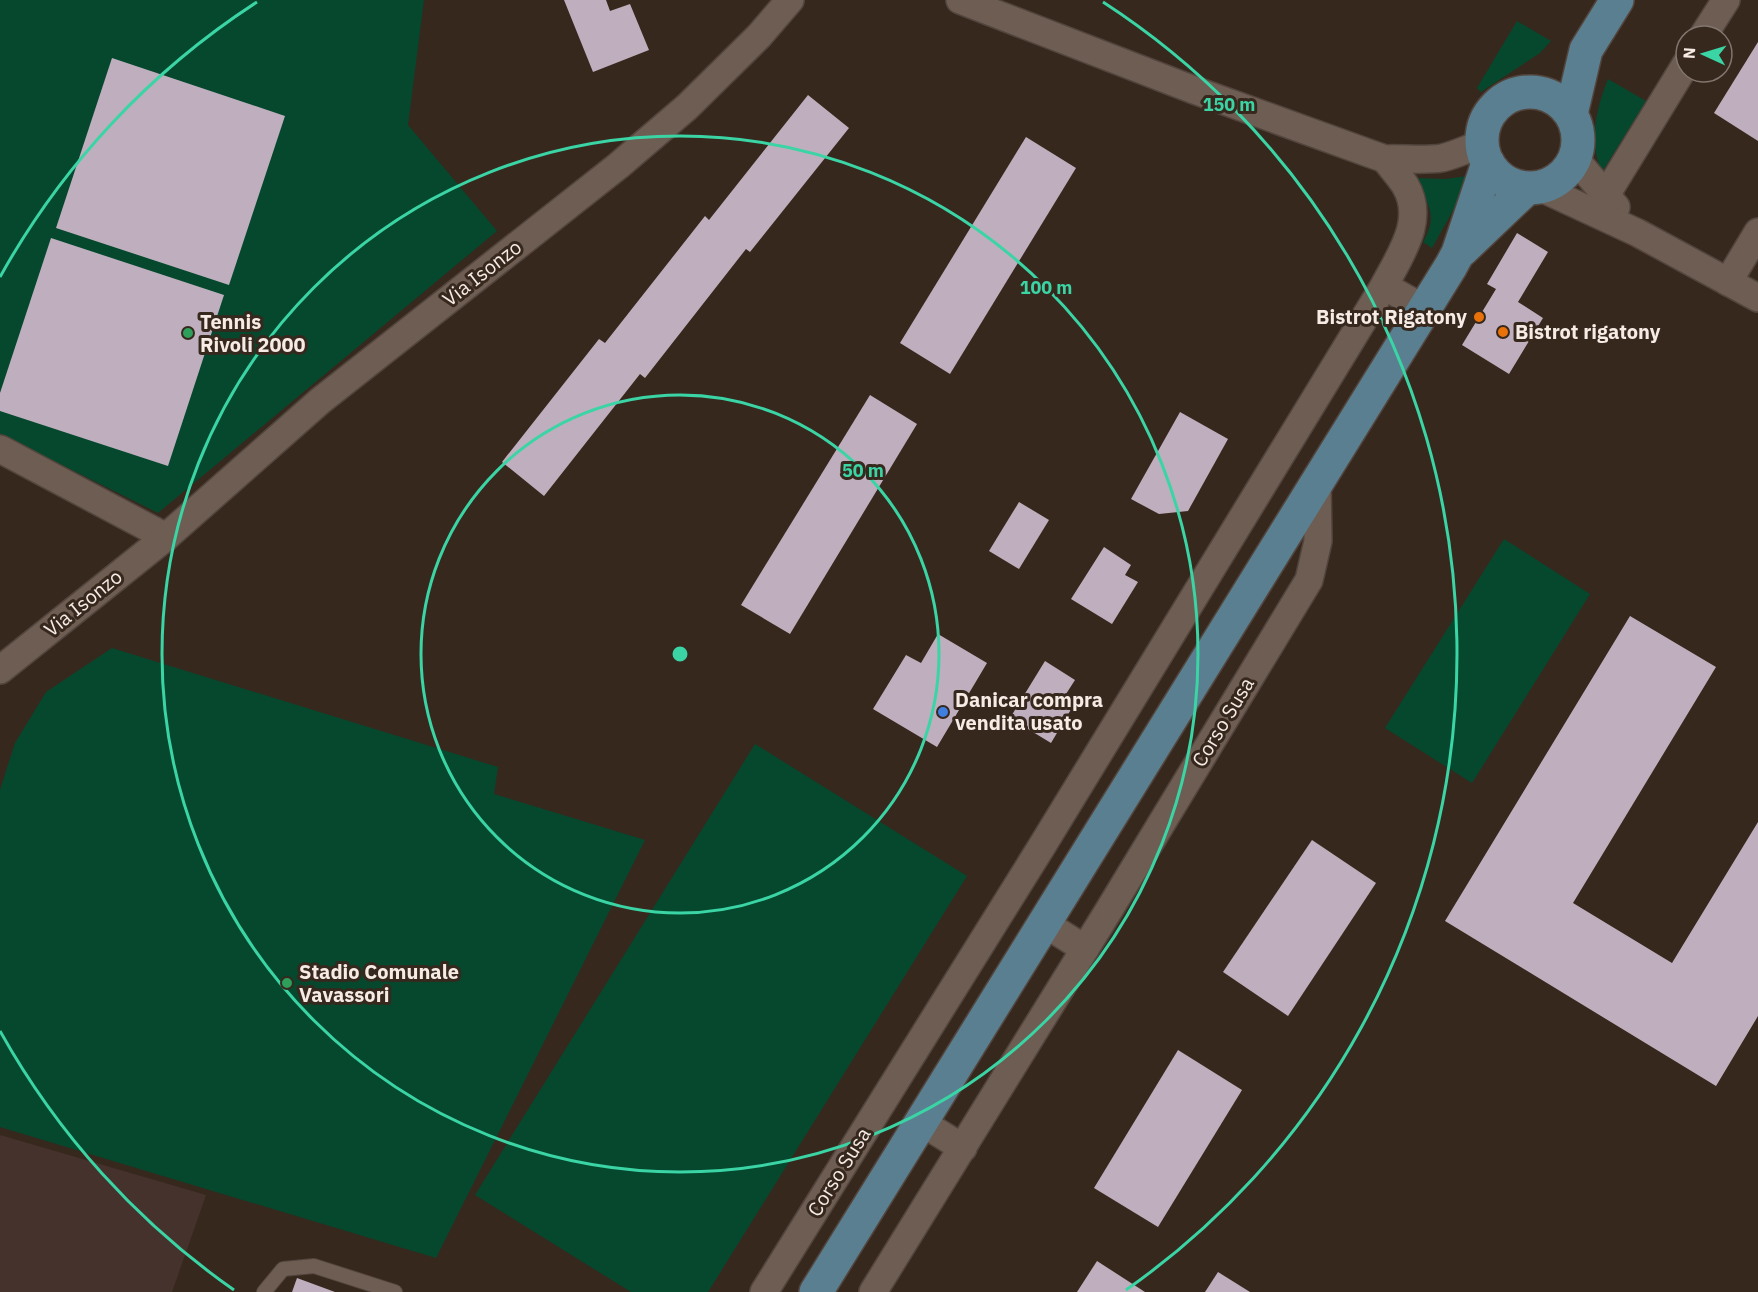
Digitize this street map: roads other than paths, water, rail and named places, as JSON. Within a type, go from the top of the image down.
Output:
[{"type":"main road","points":[[1534,92],[1586,50],[1619,0]]},
{"type":"main road","points":[[1571,114],[1586,50]]},
{"type":"main road","points":[[816,1292],[1458,253],[1485,154],[1484,127],[1491,112],[1502,101],[1517,93],[1534,92],[1548,95],[1561,103],[1571,114],[1577,129],[1578,144],[1575,159],[1566,172],[1554,182],[1533,188],[1512,185],[1498,176],[1485,154]]},
{"type":"main road","points":[[1458,253],[1533,188]]},
{"type":"street","name":"Via Isonzo","points":[[0,670],[166,537],[320,401],[618,166],[679,114],[759,36],[790,0]]},
{"type":"street","points":[[960,0],[1194,90],[1385,159],[1408,157],[1426,159],[1485,154]]},
{"type":"street","points":[[1711,24],[1726,0]]},
{"type":"street","points":[[1605,195],[1674,83]]},
{"type":"street","name":"Corso Susa","points":[[764,1292],[1134,697],[1384,286],[1409,239],[1413,220],[1412,203],[1406,187],[1385,159]]},
{"type":"street","points":[[1575,159],[1638,233]]},
{"type":"street","points":[[1533,188],[1638,233],[1758,298]]},
{"type":"street","points":[[1728,282],[1758,232]]},
{"type":"street","points":[[1384,286],[1425,309]]},
{"type":"street","points":[[0,449],[166,537]]},
{"type":"street","name":"Corso Susa","points":[[873,1292],[1085,950],[1309,580],[1318,542],[1317,480]]},
{"type":"street","points":[[1134,697],[1171,718]]},
{"type":"street","points":[[1044,923],[1085,950]]},
{"type":"street","points":[[914,1052],[950,1075]]},
{"type":"street","points":[[921,1122],[963,1148]]},
{"type":"lane","points":[[264,1292],[283,1269],[314,1266],[395,1292]]},
{"type":"place","name":"Bistrot Rigatony","points":[[1479,317]]},
{"type":"place","name":"Bistrot rigatony","points":[[1503,332]]},
{"type":"place","name":"Tennis Rivoli 2000","points":[[188,333]]},
{"type":"place","name":"Danicar compra vendita usato","points":[[943,712]]},
{"type":"place","name":"Stadio Comunale Vavassori","points":[[287,983]]}]
